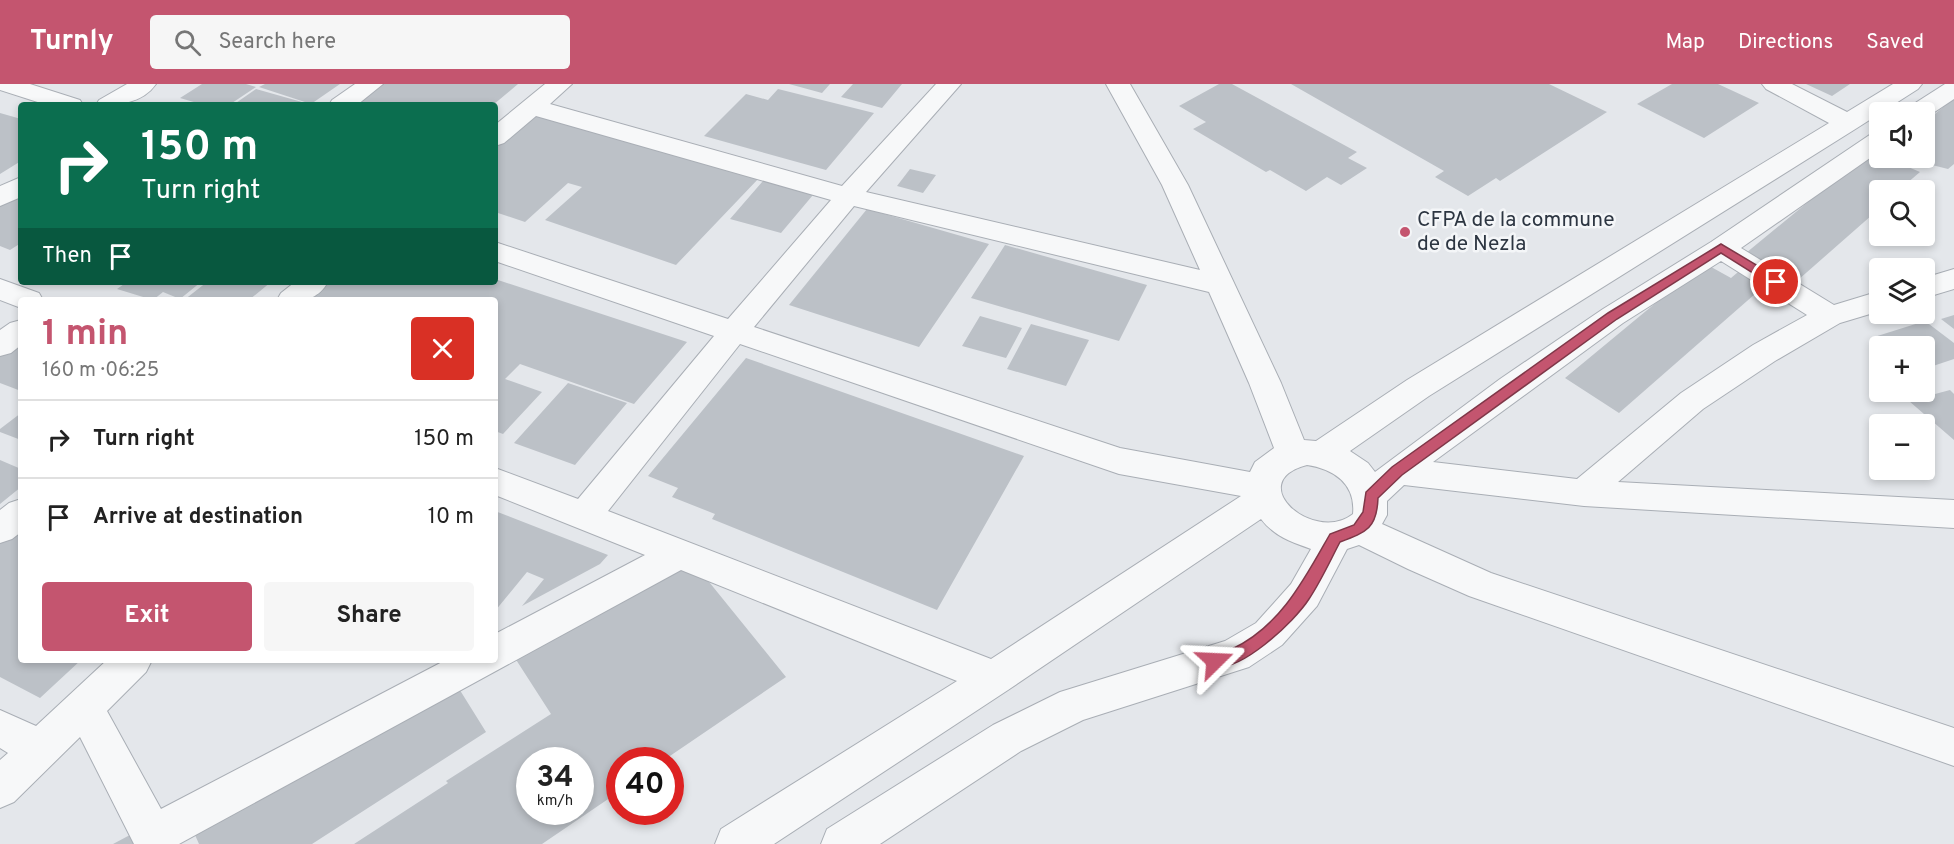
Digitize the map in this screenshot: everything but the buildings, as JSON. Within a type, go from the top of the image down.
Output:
[{"type":"street","points":[[6,84],[61,102]]},
{"type":"street","points":[[113,102],[144,84]]},
{"type":"street","points":[[345,102],[371,84]]},
{"type":"street","points":[[498,135],[560,84]]},
{"type":"street","points":[[584,518],[734,331],[848,196],[949,84]]},
{"type":"street","points":[[1118,84],[1175,185],[1265,383],[1307,454]]},
{"type":"street","points":[[1774,84],[1848,123]]},
{"type":"street","points":[[1307,454],[1910,84]]},
{"type":"street","points":[[1933,102],[1954,88]]},
{"type":"street","points":[[532,107],[848,196],[1221,285]]},
{"type":"street","points":[[842,844],[1007,738],[1074,705],[1236,655],[1269,634],[1304,595],[1355,521],[1397,471],[1612,316],[1721,248],[1869,147]]},
{"type":"street","points":[[0,198],[18,187]]},
{"type":"street","points":[[1721,248],[1830,316]]},
{"type":"street","points":[[498,252],[1119,461],[1263,493]]},
{"type":"street","points":[[1935,285],[1954,279]]},
{"type":"street","points":[[295,297],[310,285]]},
{"type":"street","points":[[0,289],[21,297]]},
{"type":"street","points":[[1584,493],[1628,453],[1692,401],[1764,353],[1830,316],[1869,305]]},
{"type":"street","points":[[0,345],[18,332]]},
{"type":"street","points":[[1307,454],[1345,463],[1362,478],[1355,521],[1318,537],[1300,533],[1283,524],[1272,512],[1263,493],[1264,476],[1270,466],[1280,458],[1307,454]]},
{"type":"street","points":[[1397,471],[1584,493],[1954,514]]},
{"type":"street","points":[[498,482],[994,678]]},
{"type":"street","points":[[736,844],[994,678],[1263,493]]},
{"type":"street","points":[[0,529],[18,515]]},
{"type":"street","points":[[1355,521],[1420,559],[1482,585],[1954,747]]},
{"type":"street","points":[[498,651],[679,554]]},
{"type":"street","points":[[0,788],[130,663]]},
{"type":"street","points":[[84,706],[155,840],[477,663]]},
{"type":"street","points":[[0,728],[41,749]]},
{"type":"place","name":"CFPA de la commune de de Nezla","points":[[1405,232]]},
{"type":"route","points":[[1215,661],[1236,655],[1269,634],[1304,595],[1335,538],[1359,529],[1370,514],[1371,496],[1397,471],[1612,316],[1721,248],[1776,282]]}]
